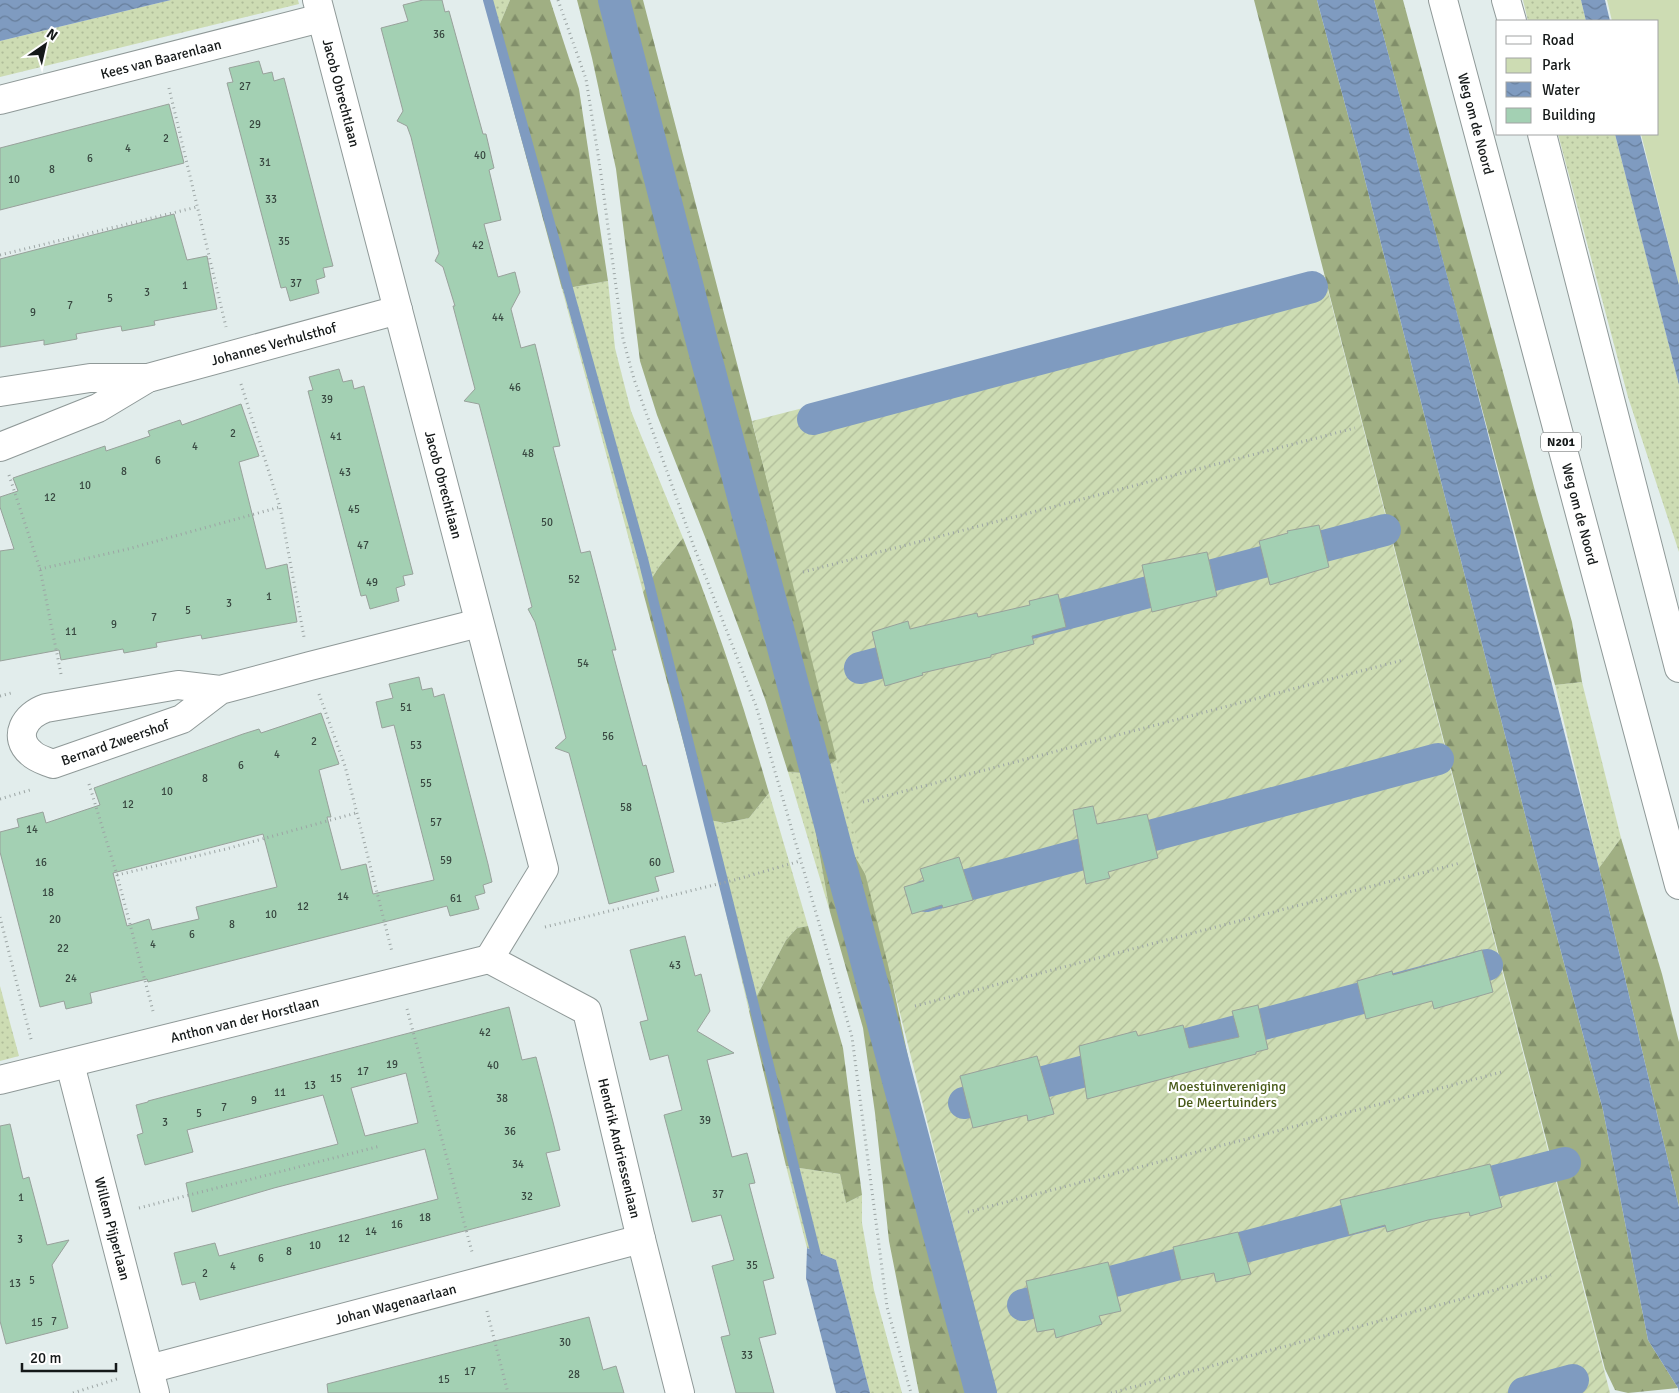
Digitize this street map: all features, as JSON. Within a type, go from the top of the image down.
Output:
[{"type":"main road","name":"Weg om de Noord","points":[[1443,0],[1679,885]]},
{"type":"main road","points":[[1506,0],[1512,20]]},
{"type":"main road","name":"Kees van Baarenlaan","points":[[0,100],[162,58],[319,9]]},
{"type":"main road","name":"Jacob Obrechtlaan","points":[[319,9],[544,869],[489,959]]},
{"type":"main road","points":[[1542,135],[1679,668]]},
{"type":"main road","name":"Johannes Verhulsthof","points":[[0,392],[90,378],[148,378],[398,310]]},
{"type":"main road","name":"Johannes Verhulsthof","points":[[0,447],[98,408],[148,378]]},
{"type":"main road","name":"Bernard Zweershof","points":[[220,690],[182,719],[53,764],[32,754],[24,746],[21,736],[22,726],[36,711],[178,685],[220,690],[479,623]]},
{"type":"main road","name":"Anthon van der Horstlaan","points":[[0,1080],[489,959]]},
{"type":"main road","name":"Hendrik Andriessenlaan","points":[[489,959],[587,1011],[680,1393]]},
{"type":"main road","name":"Willem Pijperlaan","points":[[70,1064],[152,1381]]},
{"type":"main road","name":"Johan Wagenaarlaan","points":[[152,1381],[480,1282],[641,1239]]},
{"type":"path","points":[[558,0],[586,79],[623,339],[634,379],[694,547],[756,706],[852,1037],[886,1307],[911,1393]]},
{"type":"path","points":[[162,58],[233,355],[280,507],[310,666],[345,766],[508,1393]]},
{"type":"path","points":[[0,255],[197,206]]},
{"type":"path","points":[[804,572],[1355,428]]},
{"type":"path","points":[[0,447],[40,569],[67,704]]},
{"type":"path","points":[[40,569],[128,549],[280,507]]},
{"type":"path","points":[[863,802],[1403,660]]},
{"type":"path","points":[[76,756],[88,778],[117,875],[161,1041]]},
{"type":"path","points":[[117,875],[226,849],[356,813]]},
{"type":"path","points":[[510,925],[530,930],[738,879],[800,860]]},
{"type":"path","points":[[915,1006],[1460,863]]},
{"type":"path","points":[[0,917],[39,1071]]},
{"type":"path","points":[[968,1212],[1502,1072]]},
{"type":"path","points":[[109,1216],[380,1146]]},
{"type":"path","points":[[1111,1393],[1551,1276]]},
{"type":"path","points":[[72,1393],[152,1381]]},
{"type":"green space","points":[[171,0],[298,0],[299,4],[0,77],[0,41]]},
{"type":"green space","points":[[487,0],[510,0],[494,38]]},
{"type":"green space","points":[[510,0],[550,0],[579,89],[608,281],[562,289],[494,38]]},
{"type":"green space","points":[[577,0],[643,0],[839,758],[821,770],[803,773],[788,772],[765,699],[707,542],[657,415],[640,361],[616,169],[592,58]]},
{"type":"green space","points":[[1254,0],[1317,0],[1360,160],[1535,854],[1603,1110],[1648,1340],[1678,1388],[1628,1393],[1615,1390],[1605,1369]]},
{"type":"green space","points":[[1374,0],[1403,0],[1572,622],[1582,682],[1555,685]]},
{"type":"green space","points":[[1523,0],[1581,0],[1586,20],[1528,20]]},
{"type":"green space","points":[[1607,0],[1679,0],[1679,285],[1641,135],[1659,135],[1659,20],[1612,20]]},
{"type":"green space","points":[[1558,135],[1615,135],[1679,385],[1679,552],[1628,397]]},
{"type":"green space","name":"Moestuinvereniging De Meertuinders","points":[[1324,275],[1610,1393],[995,1393],[752,421]]},
{"type":"green space","points":[[608,281],[615,348],[631,411],[683,538],[659,567],[643,592],[562,289]]},
{"type":"green space","points":[[683,538],[729,664],[769,793],[749,818],[725,823],[704,819],[643,592],[659,567]]},
{"type":"green space","points":[[1582,682],[1621,838],[1599,868],[1555,685]]},
{"type":"green space","points":[[839,758],[872,886],[811,807],[830,912],[788,772],[803,773],[821,770]]},
{"type":"green space","points":[[769,793],[808,926],[797,928],[786,940],[749,1011],[704,819],[725,823],[749,818]]},
{"type":"green space","points":[[811,807],[835,822],[872,886],[979,1393],[919,1393],[889,1241],[875,1113],[863,1028],[830,912]]},
{"type":"green space","points":[[1621,838],[1662,974],[1679,1042],[1679,1207],[1599,868]]},
{"type":"green space","points":[[808,926],[843,1048],[862,1195],[846,1203],[840,1174],[786,1166],[749,1011],[786,940],[797,928]]},
{"type":"green space","points":[[0,986],[19,1056],[0,1061]]},
{"type":"green space","points":[[786,1166],[840,1174],[846,1203],[862,1195],[862,1223],[874,1290],[902,1393],[870,1393],[836,1260],[807,1248]]},
{"type":"water","points":[[0,0],[171,0],[0,41]]},
{"type":"water","points":[[1317,0],[1374,0],[1458,317],[1599,868],[1679,1207],[1679,1393],[1678,1388],[1648,1340],[1603,1110],[1535,854],[1360,160]]},
{"type":"water","points":[[1581,0],[1605,0],[1610,20],[1586,20]]},
{"type":"water","points":[[1615,135],[1640,135],[1679,285],[1679,385]]},
{"type":"water","points":[[807,1248],[836,1260],[870,1393],[836,1393],[806,1278]]},
{"type":"building","points":[[423,0],[442,0],[445,12],[449,11],[483,134],[486,134],[494,168],[489,170],[501,220],[484,224],[498,277],[515,272],[520,292],[511,309],[521,348],[535,344],[560,446],[553,447],[581,553],[590,551],[616,650],[612,650],[643,766],[646,765],[674,872],[655,877],[659,891],[609,904],[569,753],[555,748],[566,738],[535,622],[528,609],[532,607],[479,404],[464,401],[475,389],[453,306],[455,306],[443,267],[435,261],[439,253],[411,137],[407,126],[397,121],[403,111],[381,28],[408,21],[403,5]]},
{"type":"building","points":[[259,61],[263,74],[272,72],[274,81],[284,78],[333,266],[323,268],[325,277],[316,280],[319,293],[290,301],[286,287],[281,288],[227,83],[233,82],[229,68]]},
{"type":"building","points":[[169,104],[184,163],[0,210],[0,148]]},
{"type":"building","points":[[174,214],[187,260],[207,256],[217,309],[154,321],[155,325],[122,331],[121,326],[76,334],[77,339],[44,345],[44,340],[0,347],[0,259]]},
{"type":"building","points":[[339,369],[343,382],[352,380],[354,389],[364,386],[413,574],[403,576],[405,585],[396,588],[399,601],[370,609],[366,595],[361,596],[308,391],[313,390],[309,377]]},
{"type":"building","points":[[241,404],[259,456],[239,462],[266,569],[287,564],[297,622],[202,639],[201,635],[156,643],[157,647],[124,653],[123,649],[61,660],[59,650],[0,661],[0,551],[14,549],[0,507],[0,497],[18,491],[13,478],[105,446],[106,451],[150,436],[148,431],[180,420],[182,425]]},
{"type":"building","points":[[1319,525],[1329,567],[1270,585],[1259,541],[1288,533],[1287,531]]},
{"type":"building","points":[[1207,552],[1217,596],[1152,612],[1142,565]]},
{"type":"building","points":[[1058,594],[1066,627],[1032,636],[1034,644],[991,655],[991,657],[922,673],[923,675],[885,686],[872,632],[908,621],[910,629],[977,613],[978,617],[1030,605],[1029,601]]},
{"type":"building","points":[[419,677],[422,690],[432,688],[434,697],[444,694],[492,882],[483,885],[485,893],[475,896],[479,909],[450,916],[447,906],[148,982],[147,979],[90,993],[92,1003],[66,1009],[64,1001],[40,1007],[0,852],[0,832],[19,827],[17,819],[43,812],[46,823],[100,805],[94,788],[243,734],[259,729],[261,733],[321,713],[339,764],[319,770],[331,817],[327,817],[341,870],[366,864],[373,894],[434,880],[394,725],[382,728],[376,702],[393,698],[389,684]],"holes":[[[263,834],[277,887],[196,907],[199,919],[152,930],[149,919],[127,926],[113,873]]]},
{"type":"building","points":[[1093,806],[1097,824],[1147,814],[1158,858],[1108,872],[1110,878],[1086,884],[1073,810]]},
{"type":"building","points":[[959,857],[973,900],[943,908],[942,905],[912,914],[904,887],[924,881],[920,869]]},
{"type":"building","points":[[685,936],[695,976],[701,974],[710,1011],[697,1031],[734,1053],[707,1060],[732,1157],[747,1153],[755,1183],[749,1184],[774,1278],[763,1281],[776,1334],[759,1338],[774,1393],[736,1393],[721,1337],[730,1335],[712,1266],[734,1260],[721,1215],[692,1222],[664,1115],[682,1110],[668,1055],[650,1060],[640,1022],[648,1020],[630,950]]},
{"type":"building","points":[[1482,950],[1493,992],[1434,1009],[1432,1001],[1366,1019],[1357,981],[1392,971],[1393,975]]},
{"type":"building","points":[[1258,1005],[1268,1049],[1256,1052],[1256,1054],[1087,1099],[1079,1046],[1136,1031],[1138,1036],[1183,1025],[1189,1048],[1239,1037],[1232,1011]]},
{"type":"building","points":[[509,1007],[522,1060],[536,1057],[553,1122],[560,1150],[546,1153],[560,1206],[200,1300],[195,1282],[182,1285],[174,1253],[215,1243],[219,1256],[438,1199],[425,1149],[274,1188],[192,1212],[186,1183],[338,1144],[323,1095],[187,1130],[193,1152],[145,1165],[137,1135],[143,1133],[136,1105]],"holes":[[[406,1073],[418,1123],[365,1136],[351,1088]]]},
{"type":"building","points":[[1037,1056],[1054,1114],[1028,1121],[1027,1115],[973,1128],[960,1076]]},
{"type":"building","points":[[10,1124],[23,1179],[29,1177],[47,1245],[69,1240],[52,1265],[68,1328],[6,1344],[0,1321],[0,1126]]},
{"type":"building","points":[[1490,1164],[1502,1207],[1470,1216],[1469,1212],[1428,1220],[1387,1232],[1385,1225],[1349,1235],[1340,1200]]},
{"type":"building","points":[[1238,1232],[1251,1274],[1216,1282],[1214,1273],[1181,1280],[1173,1247]]},
{"type":"building","points":[[1108,1262],[1121,1311],[1099,1316],[1102,1324],[1056,1338],[1054,1329],[1037,1332],[1026,1281]]},
{"type":"building","points":[[589,1317],[603,1370],[616,1366],[624,1393],[328,1393],[327,1384]]},
{"type":"waterway","points":[[488,0],[643,559],[818,1263]]},
{"type":"waterway","points":[[614,0],[703,346],[981,1393]]},
{"type":"waterway","points":[[813,419],[1312,287]]},
{"type":"waterway","points":[[1019,626],[1385,530]]},
{"type":"waterway","points":[[860,668],[921,652]]},
{"type":"waterway","points":[[926,896],[1438,759]]},
{"type":"waterway","points":[[964,1103],[1487,965]]},
{"type":"waterway","points":[[1453,1192],[1565,1163]]},
{"type":"waterway","points":[[1023,1305],[1389,1209]]},
{"type":"waterway","points":[[1524,1393],[1573,1380]]}]
